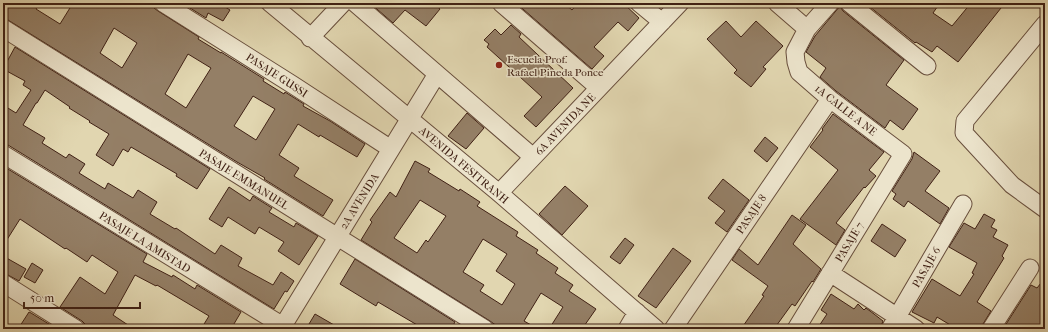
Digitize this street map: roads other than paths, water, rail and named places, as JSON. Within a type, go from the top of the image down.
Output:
[{"type":"street","name":"PASAJE GUSSI","points":[[163,3],[287,81],[391,150]]},
{"type":"street","name":"AVENIDA FESITRANH","points":[[270,3],[310,38],[499,193],[656,329]]},
{"type":"street","points":[[310,38],[343,3]]},
{"type":"street","points":[[355,3],[533,157]]},
{"type":"street","points":[[501,3],[600,88]]},
{"type":"street","points":[[639,3],[662,22]]},
{"type":"street","name":"6A AVENIDA NE","points":[[499,193],[680,3]]},
{"type":"street","points":[[777,3],[807,29],[830,3]]},
{"type":"street","points":[[849,3],[927,66]]},
{"type":"street","points":[[1045,24],[965,121],[964,133],[1012,185],[1045,209]]},
{"type":"street","name":"PASAJE EMMANUEL","points":[[3,28],[485,329]]},
{"type":"street","name":"1A CALLE A NE","points":[[807,29],[795,52],[796,62],[800,72],[830,99],[903,154]]},
{"type":"street","name":"2A AVENIDA","points":[[284,328],[337,237],[437,74]]},
{"type":"street","name":"PASAJE 8","points":[[673,329],[830,99]]},
{"type":"street","name":"PASAJE LA AMISTAD","points":[[3,154],[284,328]]},
{"type":"street","name":"PASAJE 7","points":[[796,329],[903,154]]},
{"type":"street","name":"PASAJE 6","points":[[893,323],[962,204]]},
{"type":"street","points":[[991,329],[1030,268]]},
{"type":"street","points":[[830,274],[893,323],[916,329]]},
{"type":"street","points":[[3,283],[76,329]]},
{"type":"street","points":[[627,329],[637,312]]},
{"type":"place","name":"Escuela Prof. Rafael Pineda Ponce","points":[[499,65]]}]
